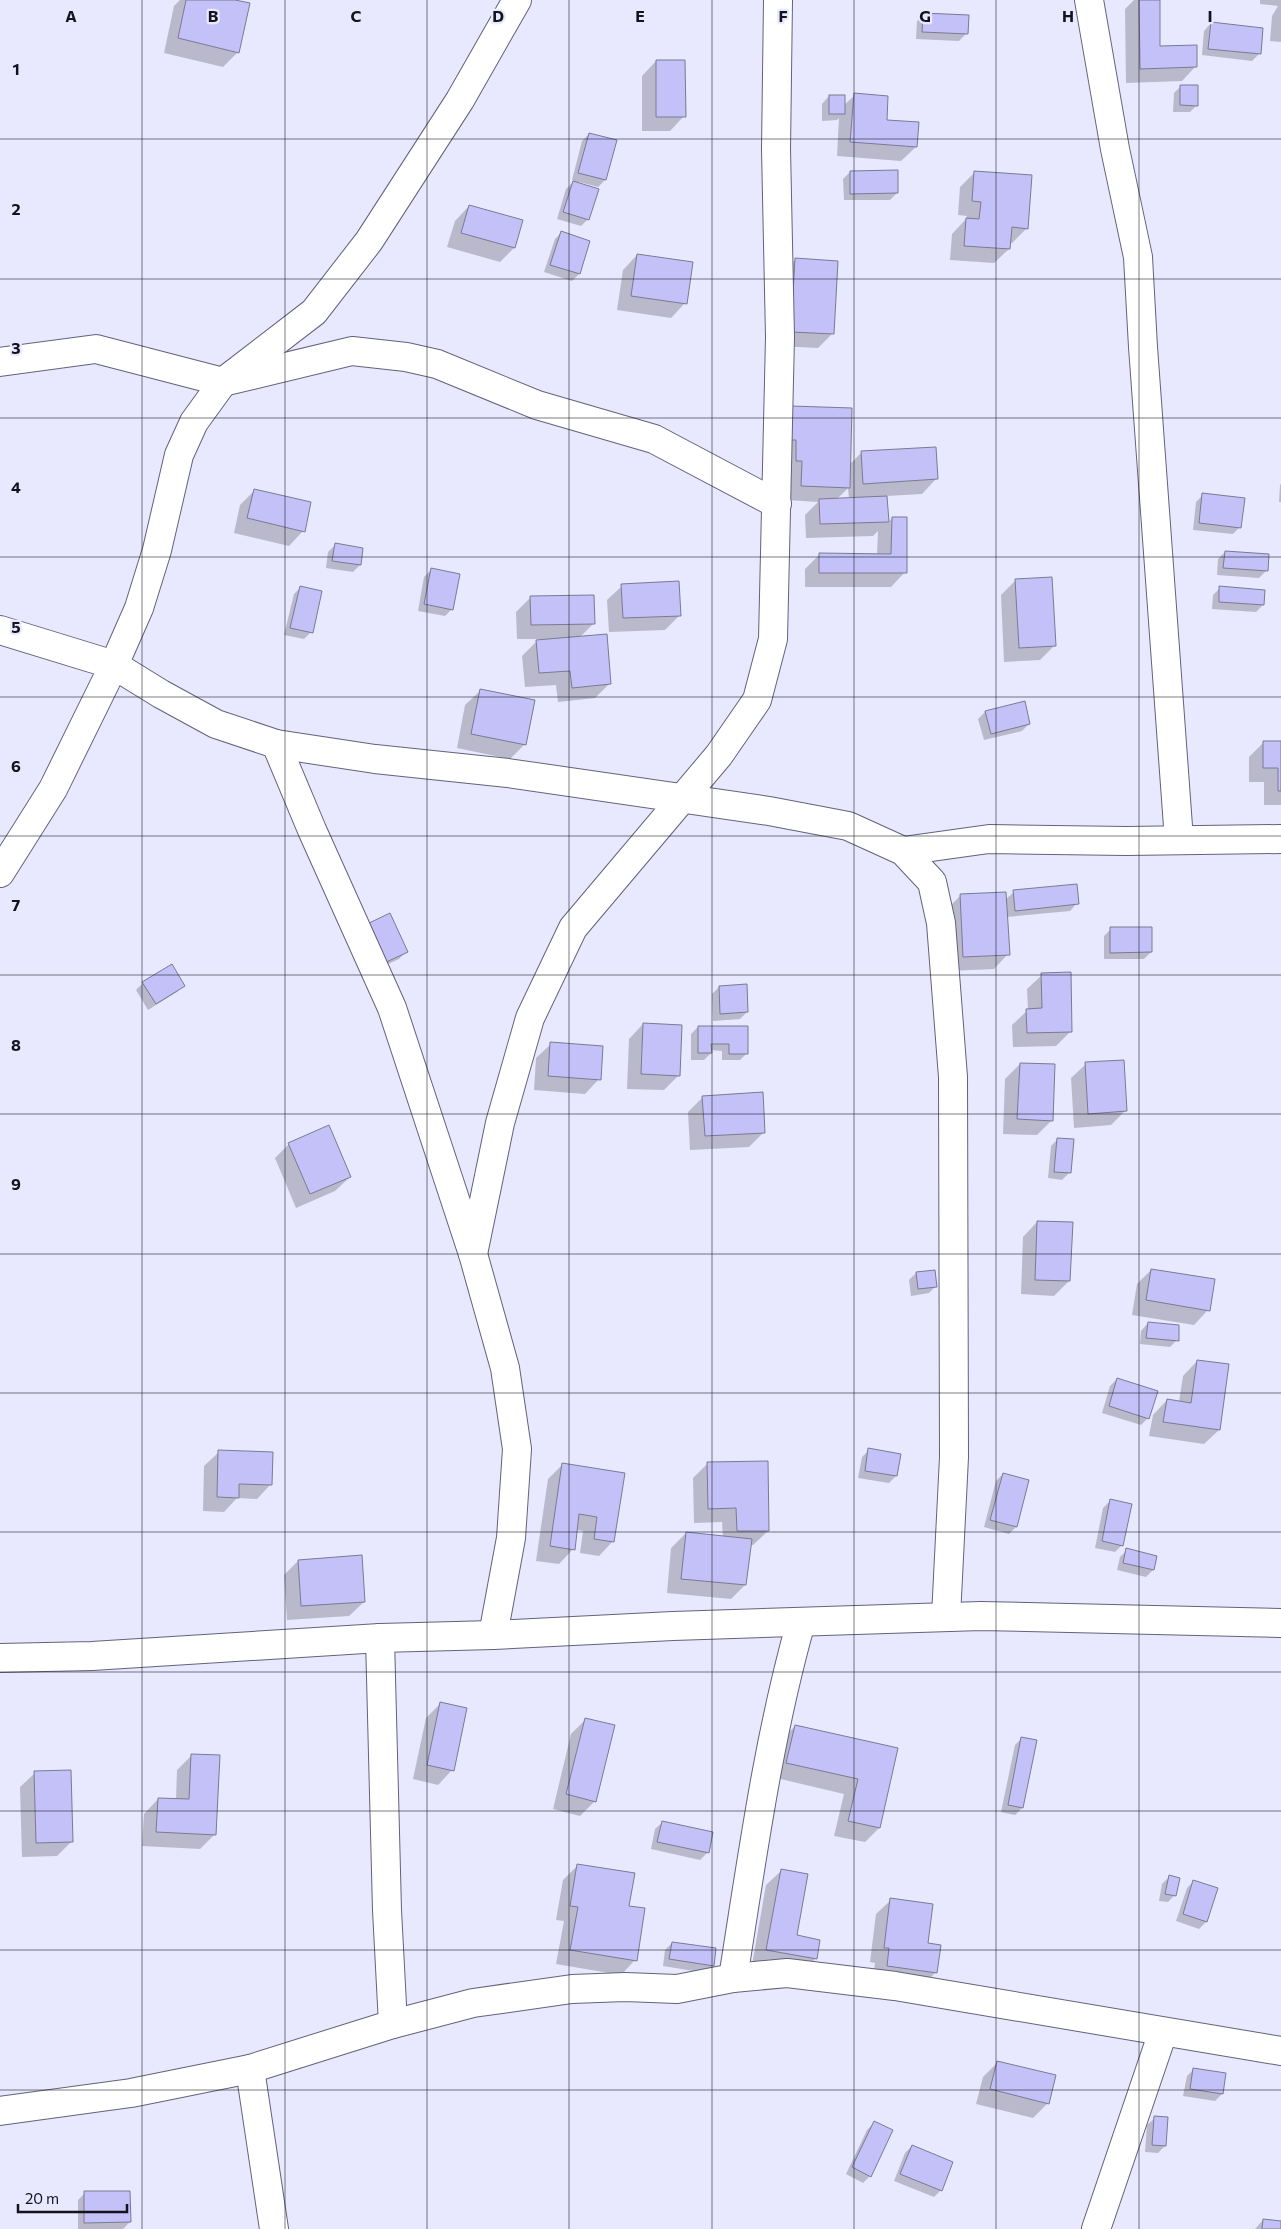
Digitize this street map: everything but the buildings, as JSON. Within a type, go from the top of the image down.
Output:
[{"type":"street","points":[[0,873],[54,789],[114,665],[139,608],[158,550],[179,455],[194,422],[223,382],[314,312],[369,242],[460,100],[518,0]]},
{"type":"street","points":[[473,1254],[500,1123],[530,1018],[573,928],[679,799],[719,755],[757,700],[773,639],[780,337],[776,149],[778,0]]},
{"type":"street","points":[[1089,0],[1114,149],[1138,257],[1179,840]]},
{"type":"street","points":[[0,362],[96,349],[223,382],[352,351],[406,357],[437,364],[537,405],[654,439],[777,504]]},
{"type":"street","points":[[0,630],[114,665],[161,694],[216,724],[276,744],[375,760],[508,773],[769,812],[848,826],[903,851],[932,882],[941,923],[953,1077],[954,1457],[946,1617]]},
{"type":"street","points":[[276,744],[312,830],[392,1008],[473,1254],[505,1368],[517,1449],[511,1538],[493,1635]]},
{"type":"street","points":[[903,851],[989,839],[1126,841],[1281,839]]},
{"type":"street","points":[[0,1658],[92,1656],[380,1638],[981,1616],[1281,1622]]},
{"type":"street","points":[[732,1978],[767,1766],[784,1685],[801,1622]]},
{"type":"street","points":[[380,1638],[387,1910],[393,2024]]},
{"type":"street","points":[[0,2111],[131,2093],[250,2068],[393,2024],[473,2003],[572,1989],[677,1988],[732,1978],[786,1973],[864,1982],[1281,2051]]},
{"type":"street","points":[[1096,2229],[1163,2032]]},
{"type":"street","points":[[250,2068],[274,2229]]}]
